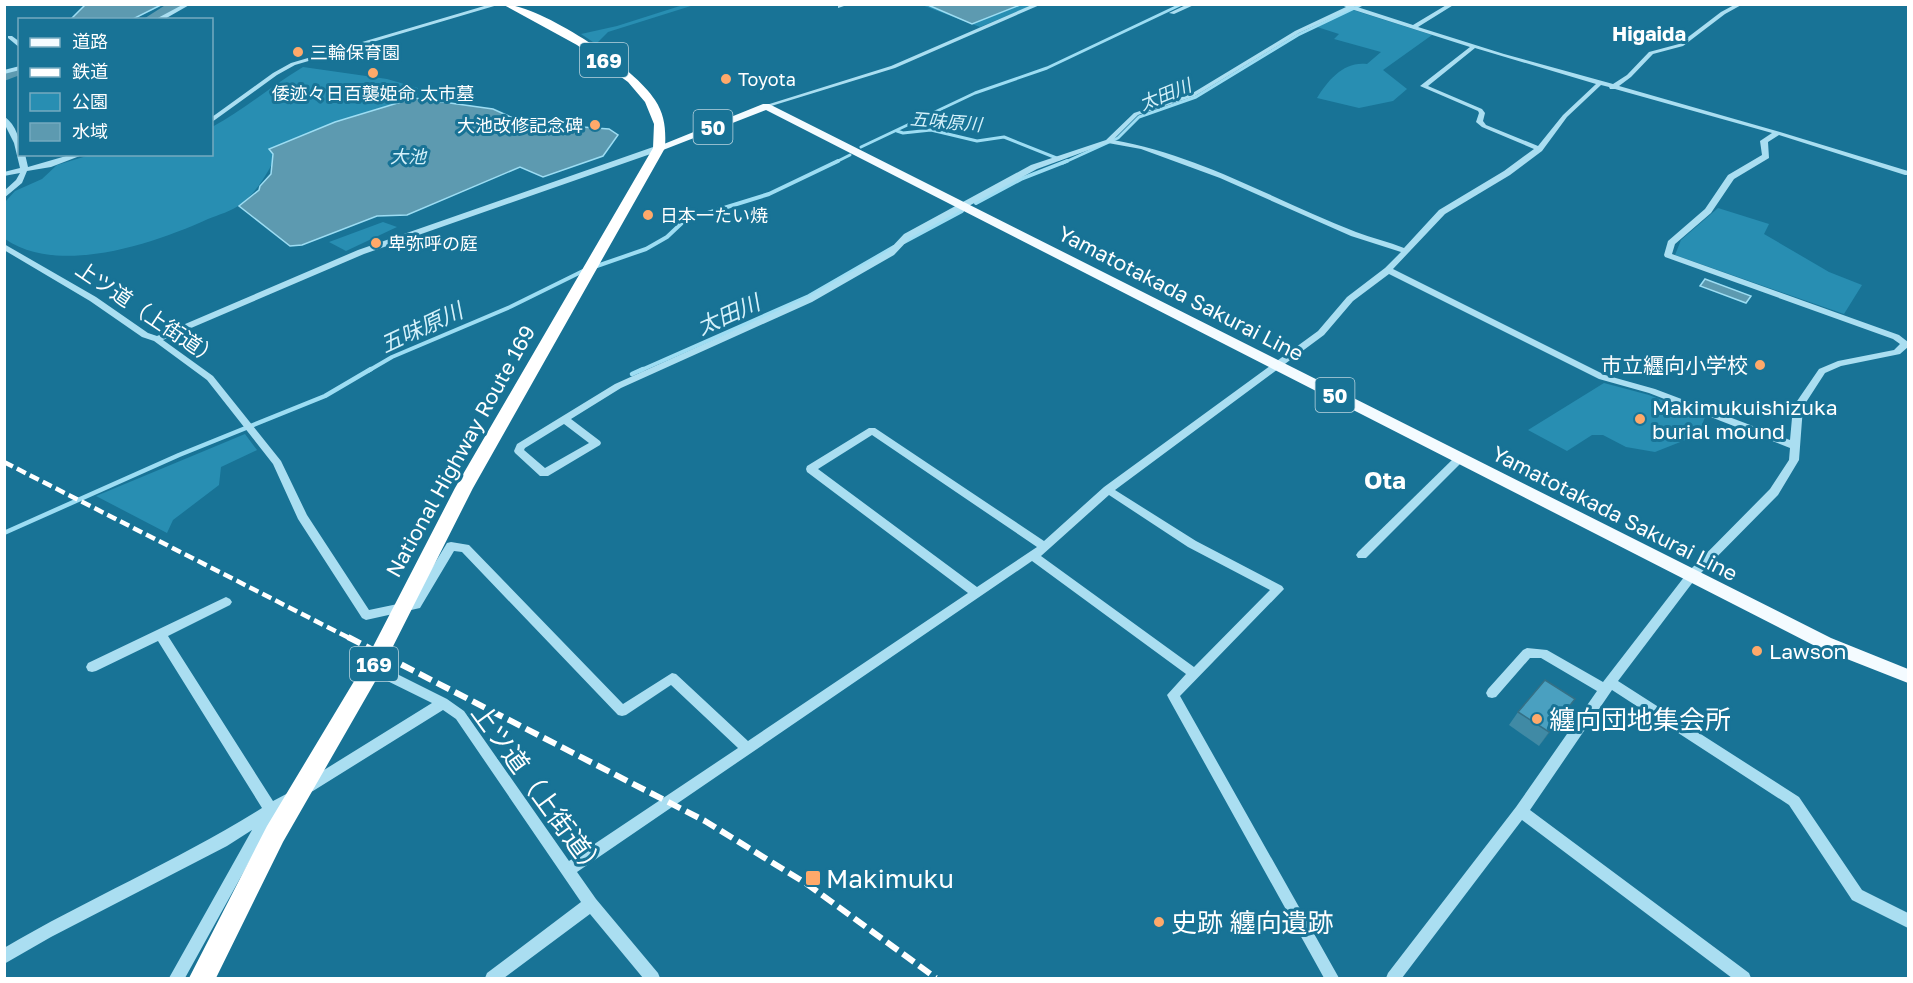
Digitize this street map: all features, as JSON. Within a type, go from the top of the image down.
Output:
[{"type":"highway","name":"National Highway Route 169","points":[[202,978],[273,822],[369,674],[464,488],[659,148],[662,126],[651,100],[613,65],[569,34],[506,4]]},
{"type":"highway","name":"169","points":[[528,4],[569,34]]},
{"type":"main road","name":"50","points":[[659,148],[766,106]]},
{"type":"main road","name":"Yamatotakada Sakurai Line","points":[[766,106],[1825,643],[1908,676]]},
{"type":"street","points":[[161,18],[189,4]]},
{"type":"street","points":[[213,119],[275,74],[293,64],[500,4]]},
{"type":"street","points":[[840,8],[848,4]]},
{"type":"street","points":[[766,106],[893,67],[1040,4]]},
{"type":"street","points":[[1172,13],[1194,4]]},
{"type":"street","points":[[1341,4],[1612,88],[1778,133],[1908,173]]},
{"type":"street","points":[[564,420],[596,443],[544,474],[519,451],[521,446],[618,386],[809,300],[891,253],[907,236],[1035,167],[1108,141],[1136,114],[1193,95],[1270,47],[1357,4]]},
{"type":"street","points":[[1413,27],[1453,4]]},
{"type":"street","points":[[1612,88],[1629,76],[1651,53],[1681,45],[1723,13],[1741,4]]},
{"type":"street","points":[[10,37],[18,44]]},
{"type":"street","points":[[1473,46],[1423,86],[1480,110],[1482,113],[1479,122],[1484,126],[1539,149]]},
{"type":"street","points":[[569,869],[1045,547],[1108,490],[1278,367],[1324,330],[1350,299],[1388,270],[1442,212],[1508,173],[1539,149],[1565,116],[1599,84]]},
{"type":"street","points":[[4,118],[15,132],[18,145]]},
{"type":"street","points":[[1393,978],[1521,811],[1607,686],[1692,575],[1774,492],[1794,460],[1793,445],[1798,407],[1822,371],[1838,364],[1897,352],[1906,344],[1896,337],[1668,255],[1671,243],[1708,211],[1731,177],[1766,156],[1764,141],[1778,133]]},
{"type":"street","points":[[1108,141],[1153,150],[1223,176],[1347,232],[1407,251]]},
{"type":"street","points":[[157,339],[362,252],[659,148]]},
{"type":"street","points":[[4,196],[22,177],[24,170],[21,156]]},
{"type":"street","points":[[4,174],[75,156]]},
{"type":"street","points":[[631,159],[642,159],[647,169]]},
{"type":"street","name":"上ツ道（上街道）","points":[[4,246],[115,313],[145,335],[157,339],[210,378],[277,463],[302,516],[366,615],[416,605],[451,546],[465,548],[622,711],[672,678],[747,748]]},
{"type":"street","points":[[1388,270],[1602,377],[1652,391],[1793,445]]},
{"type":"street","points":[[976,593],[811,469],[872,430],[1045,547]]},
{"type":"street","points":[[1362,555],[1460,458]]},
{"type":"street","points":[[1108,490],[1192,544],[1278,589],[1173,695],[1332,978]]},
{"type":"street","points":[[1032,555],[1195,674]]},
{"type":"street","points":[[92,666],[226,602]]},
{"type":"street","points":[[160,634],[273,822]]},
{"type":"street","points":[[1492,693],[1527,652],[1543,653],[1607,686],[1794,801],[1857,895],[1908,921]]},
{"type":"street","name":"上ツ道（上街道）","points":[[362,662],[443,703],[460,715],[569,869],[591,904],[653,978]]},
{"type":"street","points":[[4,957],[46,932],[222,841],[273,822],[443,703]]},
{"type":"street","points":[[1521,811],[1744,978]]},
{"type":"street","points":[[177,978],[273,822]]},
{"type":"street","points":[[492,978],[591,904]]},
{"type":"green space","points":[[683,5],[694,5],[608,32],[596,44],[581,34],[617,26]]},
{"type":"green space","points":[[922,5],[928,5],[971,24]]},
{"type":"green space","points":[[1020,5],[1033,5],[980,27],[972,24]]},
{"type":"green space","points":[[1350,9],[1432,35],[1383,70],[1407,89],[1393,101],[1359,108],[1317,98],[1338,73],[1351,66],[1367,64],[1381,52],[1334,39],[1339,34],[1314,26]]},
{"type":"green space","points":[[303,67],[387,79],[418,88],[417,96],[283,144],[260,184],[248,198],[225,213],[186,229],[134,246],[78,256],[52,255],[27,250],[5,239],[5,202],[15,191],[42,179],[57,165],[87,156],[213,156],[213,126]]},
{"type":"green space","points":[[1718,208],[1769,224],[1764,234],[1829,272],[1862,285],[1844,314],[1675,255],[1681,240]]},
{"type":"green space","points":[[383,222],[397,227],[346,251],[329,242]]},
{"type":"green space","points":[[1604,383],[1649,395],[1705,417],[1698,435],[1655,452],[1626,447],[1603,435],[1592,435],[1567,451],[1528,430]]},
{"type":"green space","points":[[245,434],[257,450],[221,467],[219,485],[173,520],[167,533],[96,496]]},
{"type":"water","points":[[86,4],[161,4],[135,18],[72,18]]},
{"type":"water","points":[[1020,4],[972,24],[928,5]]},
{"type":"water","name":"大池","points":[[414,98],[493,109],[513,118],[542,124],[609,129],[618,135],[603,156],[543,177],[520,167],[407,215],[377,216],[302,245],[290,246],[239,206],[259,190],[271,174],[273,154],[269,149],[335,122]]},
{"type":"water","points":[[1705,279],[1751,296],[1746,303],[1700,286]]},
{"type":"building","points":[[1545,680],[1575,699],[1549,732],[1518,712]]},
{"type":"waterway","points":[[153,18],[178,4]]},
{"type":"waterway","points":[[861,147],[975,93],[1047,68],[1182,4]]},
{"type":"waterway","name":"太田川","points":[[1063,163],[1118,138],[1139,117],[1196,97],[1298,35],[1363,4]]},
{"type":"waterway","points":[[4,76],[18,71]]},
{"type":"waterway","name":"五味原川","points":[[897,131],[903,133],[931,130],[977,141],[1004,137],[1059,159]]},
{"type":"waterway","name":"五味原川","points":[[838,161],[850,155]]},
{"type":"waterway","name":"五味原川","points":[[594,267],[646,249],[667,237],[685,220],[769,194],[838,161]]},
{"type":"waterway","name":"五味原川","points":[[834,163],[838,161]]},
{"type":"waterway","name":"太田川","points":[[976,203],[1021,179],[1067,161]]},
{"type":"waterway","name":"太田川","points":[[904,242],[962,211]]},
{"type":"waterway","name":"太田川","points":[[639,371],[809,296],[894,247]]},
{"type":"waterway","name":"五味原川","points":[[368,371],[392,357],[510,307],[583,271]]},
{"type":"waterway","name":"五味原川","points":[[4,533],[179,455],[325,396],[371,369]]},
{"type":"waterway","name":"太田川","points":[[632,374],[643,369]]},
{"type":"railway","points":[[4,462],[351,639]]},
{"type":"railway","points":[[348,637],[705,821],[807,884],[936,978]]},
{"type":"place","name":"三輪保育園","points":[[298,52]]},
{"type":"place","name":"倭迹々日百襲姫命 太市墓","points":[[373,73]]},
{"type":"place","name":"Toyota","points":[[726,79]]},
{"type":"place","name":"大池改修記念碑","points":[[595,125]]},
{"type":"place","name":"日本一たい焼","points":[[648,215]]},
{"type":"place","name":"卑弥呼の庭","points":[[376,243]]},
{"type":"place","name":"市立纒向小学校","points":[[1760,365]]},
{"type":"place","name":"Makimukuishizuka burial mound","points":[[1640,419]]},
{"type":"place","name":"Lawson","points":[[1757,651]]},
{"type":"place","name":"纏向団地集会所","points":[[1537,719]]},
{"type":"place","name":"Makimuku","points":[[813,878]]},
{"type":"place","name":"史跡 纏向遺跡","points":[[1159,922]]},
{"type":"district","name":"Higaida","points":[[1649,33]]},
{"type":"district","name":"Ota","points":[[1385,479]]}]
